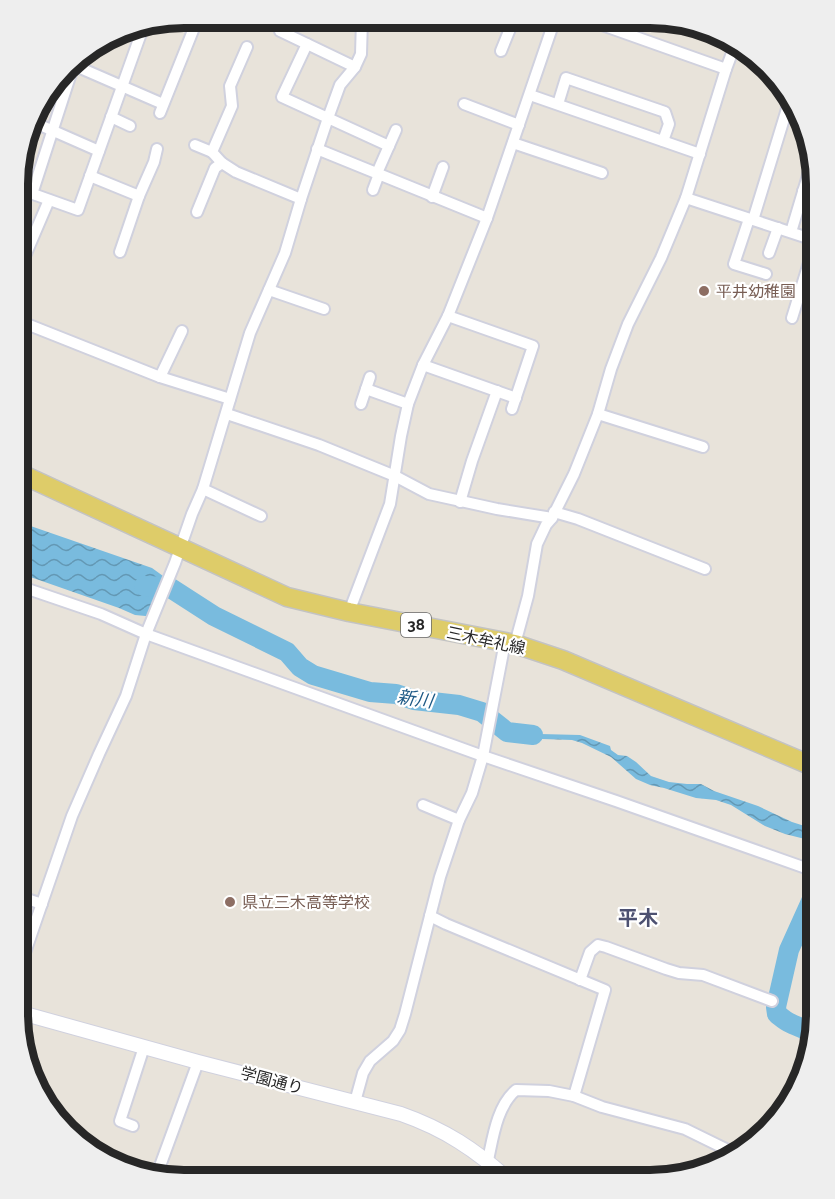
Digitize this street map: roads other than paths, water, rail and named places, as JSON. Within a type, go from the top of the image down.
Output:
[{"type":"main road","name":"三木牟礼線","points":[[28,478],[177,556],[288,597],[349,612],[510,643],[563,660],[806,763]]},
{"type":"street","points":[[501,51],[510,28]]},
{"type":"street","points":[[349,612],[390,504],[408,404],[423,365],[448,316],[487,218],[552,28]]},
{"type":"street","points":[[611,28],[726,69]]},
{"type":"street","points":[[82,67],[161,109],[194,29]]},
{"type":"street","points":[[28,944],[76,807],[126,696],[146,634],[203,489],[250,333],[285,253],[328,118],[340,86],[355,67],[361,54],[362,29]]},
{"type":"street","points":[[280,31],[355,67]]},
{"type":"street","points":[[28,192],[78,210],[140,35]]},
{"type":"street","points":[[307,44],[282,97],[389,146]]},
{"type":"street","points":[[212,152],[236,108],[230,86],[247,47]]},
{"type":"street","points":[[355,1102],[363,1073],[370,1061],[393,1041],[400,1030],[440,877],[459,820],[472,793],[484,752],[497,683],[528,596],[537,544],[574,474],[598,414],[611,369],[628,324],[661,258],[686,198],[733,52]]},
{"type":"street","points":[[558,104],[566,78],[665,112],[669,124],[663,141]]},
{"type":"street","points":[[32,194],[69,80]]},
{"type":"street","points":[[530,94],[700,154]]},
{"type":"street","points":[[464,104],[519,125]]},
{"type":"street","points":[[766,274],[734,264],[787,108]]},
{"type":"street","points":[[111,117],[130,126]]},
{"type":"street","points":[[40,125],[99,152]]},
{"type":"street","points":[[373,189],[396,130]]},
{"type":"street","points":[[513,143],[602,173]]},
{"type":"street","points":[[195,145],[212,152],[222,163],[236,172],[301,199]]},
{"type":"street","points":[[120,252],[157,149]]},
{"type":"street","points":[[317,149],[487,218]]},
{"type":"street","points":[[197,212],[215,168],[222,163]]},
{"type":"street","points":[[423,205],[430,196],[443,167]]},
{"type":"street","points":[[90,176],[139,196]]},
{"type":"street","points":[[791,232],[806,182]]},
{"type":"street","points":[[686,198],[806,237]]},
{"type":"street","points":[[28,248],[48,200]]},
{"type":"street","points":[[769,253],[778,228]]},
{"type":"street","points":[[792,318],[806,273]]},
{"type":"street","points":[[269,290],[324,309]]},
{"type":"street","points":[[423,365],[497,391],[514,403],[533,346],[448,316]]},
{"type":"street","points":[[28,325],[160,377],[230,399]]},
{"type":"street","points":[[160,377],[182,331]]},
{"type":"street","points":[[361,404],[370,377]]},
{"type":"street","points":[[366,389],[408,404]]},
{"type":"street","points":[[460,502],[472,460],[497,391]]},
{"type":"street","points":[[227,414],[319,445],[395,476],[429,494],[497,509],[578,519],[705,569]]},
{"type":"street","points":[[598,414],[703,447]]},
{"type":"street","points":[[203,489],[261,516]]},
{"type":"street","points":[[28,589],[100,614],[146,634],[806,868]]},
{"type":"street","points":[[423,805],[459,820]]},
{"type":"street","points":[[28,899],[42,904]]},
{"type":"street","points":[[430,916],[604,990],[574,1096]]},
{"type":"street","points":[[580,980],[590,952],[598,945],[679,973],[704,975],[772,1001]]},
{"type":"street","name":"学園通り","points":[[28,1015],[198,1062],[401,1114],[424,1122],[466,1145],[498,1170]]},
{"type":"street","points":[[133,1126],[120,1121],[144,1047]]},
{"type":"street","points":[[159,1168],[198,1062]]},
{"type":"street","points":[[488,1160],[501,1112],[510,1095],[516,1090],[549,1091],[574,1096],[602,1107],[685,1128],[727,1150]]},
{"type":"water","points":[[28,525],[152,568],[170,581],[156,617],[135,615],[28,576]]},
{"type":"water","points":[[506,731],[580,735],[610,746],[611,750],[618,755],[627,756],[651,776],[669,782],[701,784],[806,826],[806,839],[765,826],[731,805],[716,800],[696,798],[636,779],[611,757],[582,743],[509,734]]},
{"type":"waterway","name":"新川","points":[[144,586],[169,587],[214,616],[287,652],[300,667],[313,675],[370,692],[459,705],[482,712],[507,732],[533,735]]},
{"type":"waterway","points":[[805,1031],[777,1014],[776,1007],[789,950],[806,912]]},
{"type":"place","name":"平井幼稚園","points":[[704,291]]},
{"type":"place","name":"県立三木高等学校","points":[[230,902]]},
{"type":"district","name":"平木","points":[[638,918]]}]
